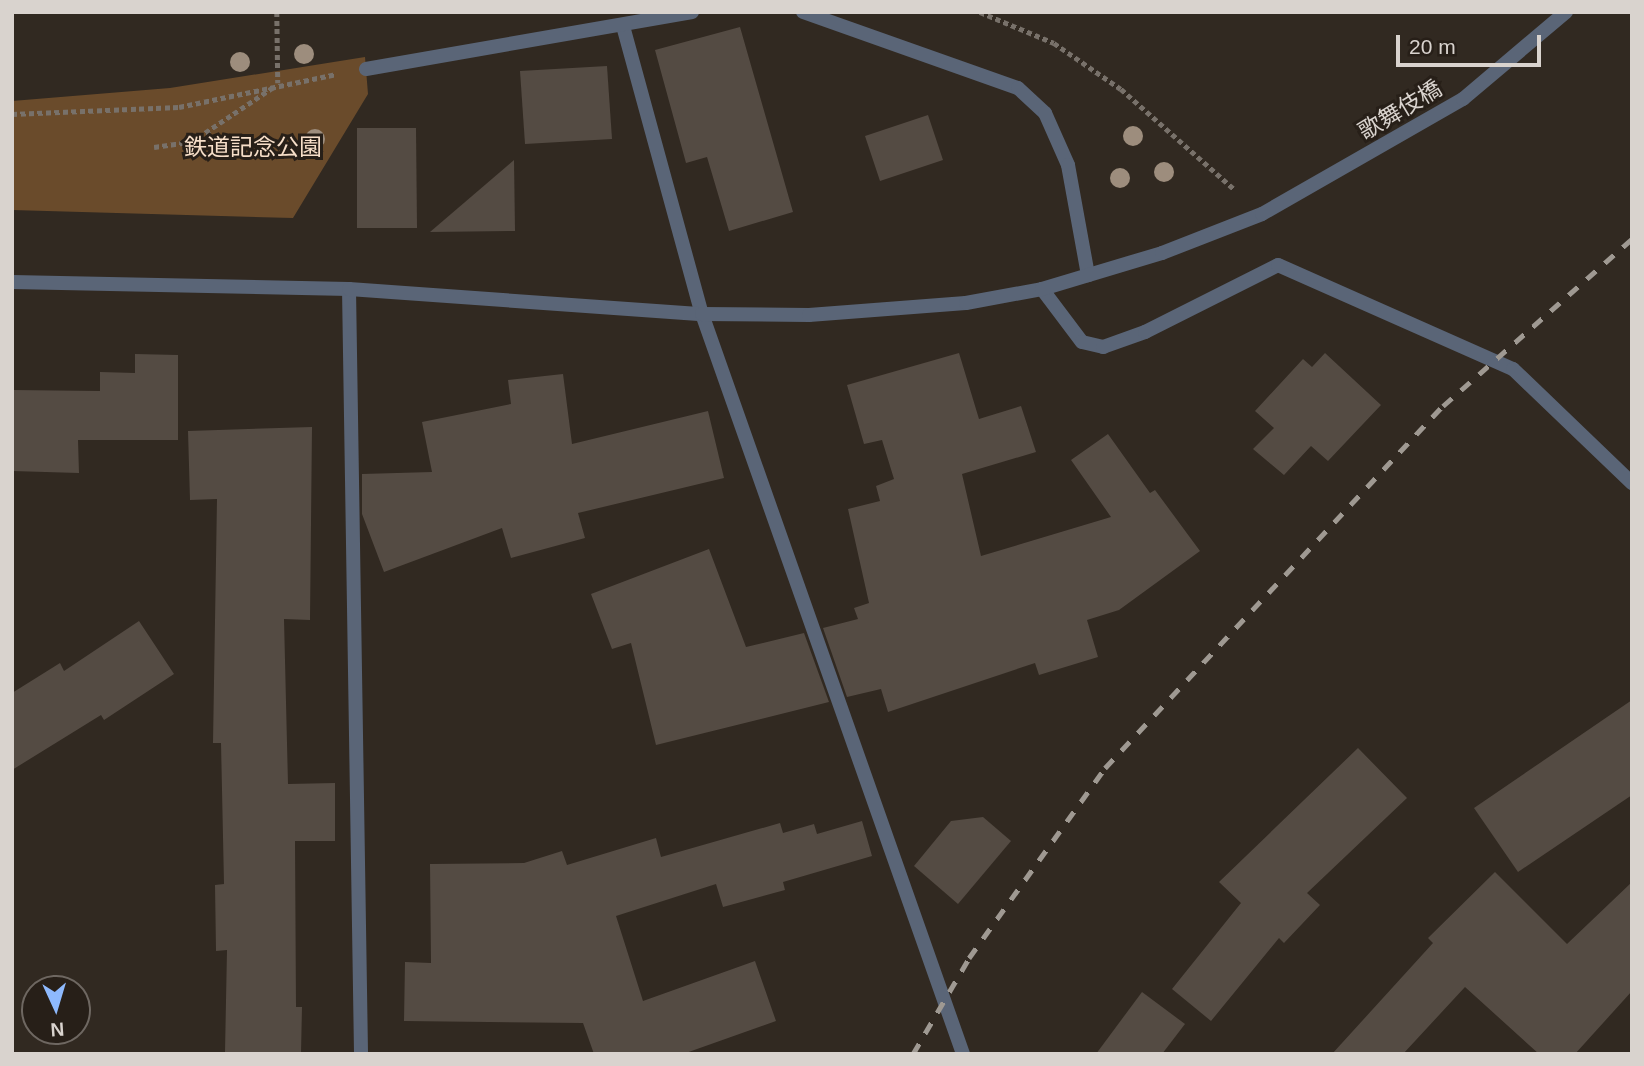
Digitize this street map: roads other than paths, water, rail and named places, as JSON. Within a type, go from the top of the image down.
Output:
[{"type":"street","points":[[366,69],[692,12]]},
{"type":"street","points":[[803,12],[1018,88],[1045,113],[1068,165],[1088,275]]},
{"type":"street","name":"歌舞伎橋","points":[[12,282],[349,289],[702,314],[809,315],[966,303],[1041,289],[1162,253],[1262,214],[1353,165],[1463,99],[1566,12]]},
{"type":"street","points":[[623,26],[702,314],[962,1054]]},
{"type":"street","points":[[1041,289],[1082,342],[1103,347],[1144,332],[1278,265],[1513,369],[1632,483]]},
{"type":"street","points":[[349,289],[361,1054]]},
{"type":"railway","points":[[913,1054],[969,958],[1105,768],[1443,406],[1632,239]]},
{"type":"park label","name":"鉄道記念公園","points":[[253,147]]}]
